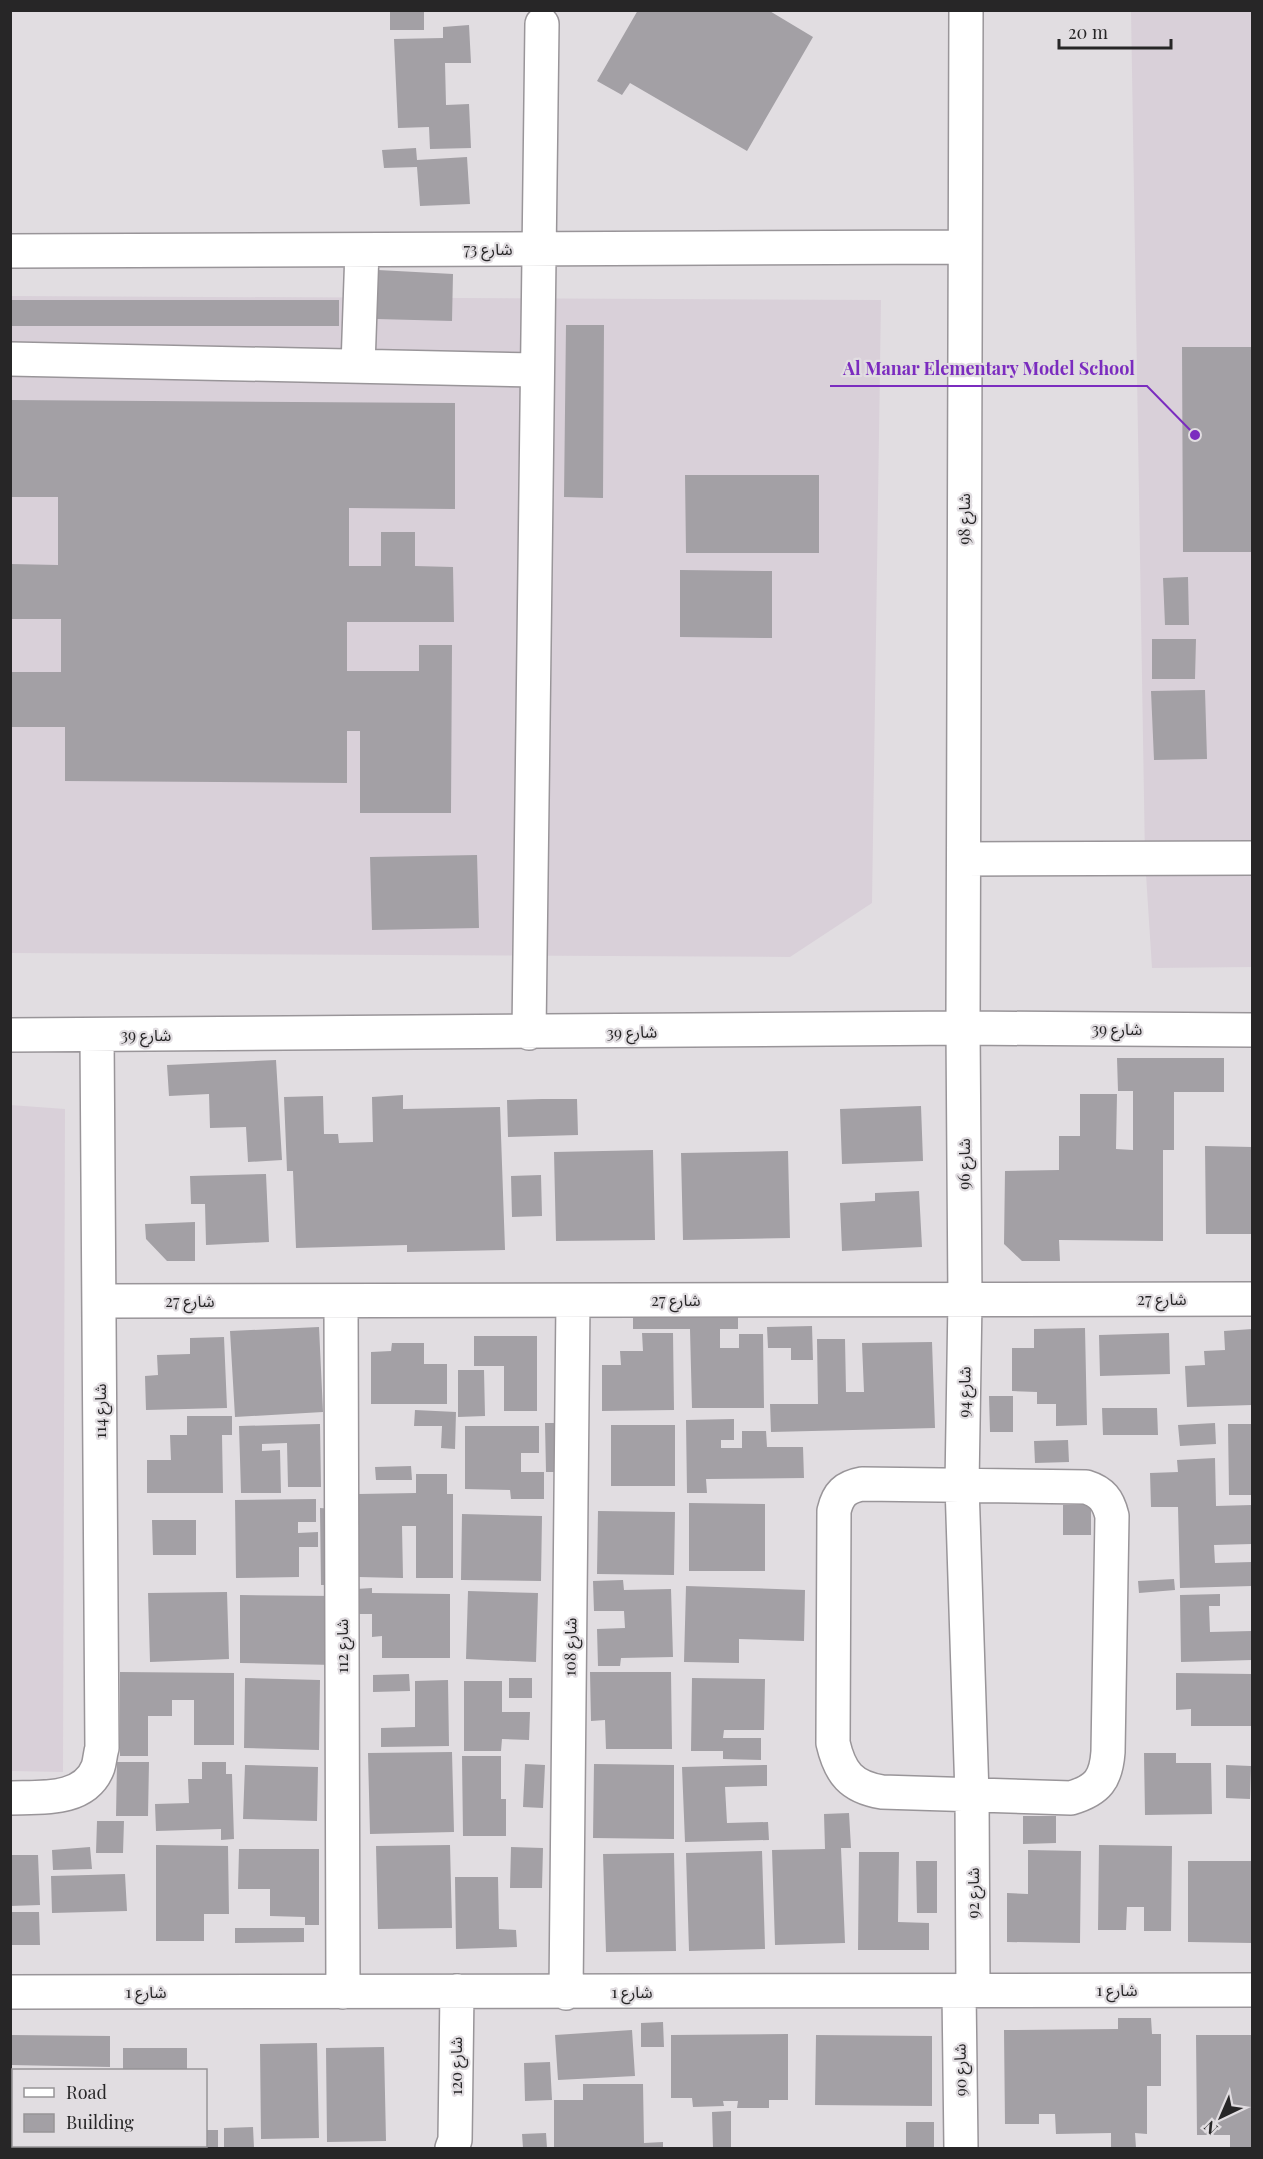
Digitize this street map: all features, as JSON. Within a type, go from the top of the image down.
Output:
[{"type":"street","name":"شارع 98","points":[[963,1028],[966,10]]},
{"type":"street","points":[[529,1033],[542,24]]},
{"type":"street","name":"شارع 73","points":[[10,251],[965,247]]},
{"type":"street","points":[[358,366],[362,250]]},
{"type":"street","points":[[10,359],[536,370]]},
{"type":"street","points":[[964,859],[1252,858]]},
{"type":"street","name":"شارع 39","points":[[10,1035],[529,1033],[963,1028],[1252,1030]]},
{"type":"street","name":"شارع 96","points":[[963,1028],[965,1300]]},
{"type":"street","name":"شارع 114","points":[[10,1798],[57,1797],[73,1792],[87,1783],[97,1768],[102,1748],[97,1035]]},
{"type":"street","name":"شارع 27","points":[[100,1301],[1252,1299]]},
{"type":"street","name":"شارع 108","points":[[566,1993],[573,1300]]},
{"type":"street","name":"شارع 94","points":[[965,1300],[962,1485],[972,1795]]},
{"type":"street","name":"شارع 112","points":[[341,1301],[343,1992]]},
{"type":"street","points":[[862,1484],[1086,1487],[1104,1496],[1110,1505],[1112,1516],[1107,1768],[1100,1782],[1087,1793],[1071,1798],[972,1795],[882,1792],[865,1789],[849,1778],[838,1762],[833,1743],[834,1511],[836,1500],[851,1486],[862,1484]]},
{"type":"street","name":"شارع 92","points":[[966,1991],[972,1795]]},
{"type":"street","name":"شارع 1","points":[[10,1992],[566,1993],[1252,1990]]},
{"type":"street","name":"شارع 90","points":[[961,2148],[966,1991]]},
{"type":"street","name":"شارع 120","points":[[456,2146],[457,1992]]},
{"type":"shaded area","points":[[1131,11],[1252,11],[1252,967],[1152,968],[1145,859]]},
{"type":"shaded area","points":[[11,296],[881,300],[872,903],[790,957],[11,953]]},
{"type":"shaded area","points":[[10,1105],[65,1109],[63,1772],[11,1771]]},
{"type":"building","points":[[638,10],[768,10],[813,37],[747,151],[630,83],[622,95],[597,81]]},
{"type":"building","points":[[390,12],[424,12],[424,30],[390,30]]},
{"type":"building","points":[[469,25],[471,63],[445,63],[446,105],[469,104],[471,148],[430,149],[429,127],[398,128],[394,39],[443,38],[443,27]]},
{"type":"building","points":[[416,148],[417,160],[467,157],[470,204],[420,206],[417,167],[384,168],[382,150]]},
{"type":"building","points":[[378,270],[453,274],[452,321],[377,319]]},
{"type":"building","points":[[10,300],[339,300],[339,326],[10,326]]},
{"type":"building","points":[[566,325],[604,325],[603,498],[564,497]]},
{"type":"building","points":[[1182,347],[1252,347],[1252,552],[1183,552]]},
{"type":"building","points":[[10,400],[455,403],[455,509],[349,508],[349,566],[381,566],[381,532],[415,532],[415,566],[453,567],[454,622],[347,622],[347,671],[419,671],[419,645],[452,645],[451,813],[360,813],[360,731],[347,731],[347,783],[65,781],[65,727],[10,727],[10,672],[61,672],[61,619],[10,619],[10,564],[58,565],[58,497],[10,497]]},
{"type":"building","points":[[685,475],[819,475],[819,553],[686,553]]},
{"type":"building","points":[[680,570],[772,571],[772,638],[680,637]]},
{"type":"building","points":[[1188,577],[1189,625],[1165,625],[1163,578]]},
{"type":"building","points":[[1152,639],[1196,639],[1195,679],[1152,679]]},
{"type":"building","points":[[1205,690],[1207,759],[1154,760],[1151,691]]},
{"type":"building","points":[[477,855],[479,928],[372,930],[370,857]]},
{"type":"building","points":[[1117,1058],[1224,1058],[1224,1092],[1174,1092],[1174,1150],[1163,1150],[1163,1241],[1059,1240],[1060,1261],[1022,1261],[1004,1244],[1005,1171],[1059,1170],[1059,1136],[1080,1136],[1080,1094],[1117,1094],[1116,1149],[1133,1150],[1133,1091],[1118,1091]]},
{"type":"building","points":[[276,1060],[282,1160],[248,1162],[246,1127],[210,1128],[209,1094],[169,1096],[167,1065]]},
{"type":"building","points":[[403,1095],[403,1109],[500,1107],[505,1250],[407,1252],[407,1245],[296,1248],[293,1171],[287,1171],[284,1097],[323,1096],[324,1134],[338,1134],[339,1143],[373,1142],[372,1097]]},
{"type":"building","points":[[577,1099],[578,1135],[508,1137],[507,1100]]},
{"type":"building","points":[[921,1106],[923,1161],[842,1164],[840,1109]]},
{"type":"building","points":[[1205,1146],[1252,1147],[1252,1234],[1206,1234]]},
{"type":"building","points":[[653,1150],[655,1240],[556,1241],[554,1152]]},
{"type":"building","points":[[788,1151],[790,1238],[683,1240],[681,1153]]},
{"type":"building","points":[[266,1174],[269,1242],[206,1245],[205,1204],[191,1204],[190,1176]]},
{"type":"building","points":[[541,1175],[542,1216],[512,1217],[511,1176]]},
{"type":"building","points":[[919,1191],[922,1247],[842,1251],[840,1203],[875,1201],[875,1193]]},
{"type":"building","points":[[195,1222],[195,1261],[167,1261],[146,1239],[145,1224]]},
{"type":"building","points":[[738,1307],[738,1329],[720,1329],[720,1348],[739,1348],[739,1334],[763,1334],[764,1408],[692,1408],[690,1329],[633,1329],[633,1308]]},
{"type":"building","points":[[812,1326],[813,1360],[791,1360],[791,1348],[768,1348],[767,1327]]},
{"type":"building","points":[[319,1327],[323,1412],[235,1417],[230,1331]]},
{"type":"building","points":[[1085,1328],[1087,1425],[1056,1426],[1056,1404],[1037,1404],[1037,1392],[1012,1391],[1012,1348],[1034,1348],[1034,1329]]},
{"type":"building","points":[[1252,1329],[1252,1405],[1187,1407],[1185,1366],[1205,1365],[1204,1351],[1225,1350],[1224,1331]]},
{"type":"building","points":[[642,1333],[673,1333],[674,1410],[602,1411],[602,1365],[621,1365],[620,1351],[643,1351]]},
{"type":"building","points":[[1169,1333],[1170,1374],[1100,1376],[1099,1335]]},
{"type":"building","points":[[474,1336],[537,1336],[537,1411],[504,1411],[504,1366],[474,1366]]},
{"type":"building","points":[[224,1337],[227,1408],[146,1410],[145,1376],[158,1375],[157,1355],[190,1354],[190,1338]]},
{"type":"building","points":[[817,1339],[845,1339],[846,1392],[864,1392],[862,1343],[932,1342],[935,1428],[771,1432],[770,1404],[818,1404]]},
{"type":"building","points":[[392,1343],[424,1343],[424,1364],[447,1364],[447,1404],[371,1404],[371,1352],[391,1351]]},
{"type":"building","points":[[458,1370],[484,1370],[485,1416],[458,1417]]},
{"type":"building","points":[[989,1396],[1013,1396],[1013,1432],[990,1432]]},
{"type":"building","points":[[1102,1408],[1157,1408],[1158,1435],[1103,1435]]},
{"type":"building","points":[[415,1410],[456,1412],[455,1449],[441,1448],[442,1426],[414,1426]]},
{"type":"building","points":[[187,1416],[232,1416],[232,1435],[222,1435],[223,1493],[147,1493],[147,1460],[171,1460],[170,1435],[187,1435]]},
{"type":"building","points":[[734,1419],[734,1440],[721,1440],[721,1448],[742,1448],[742,1431],[766,1431],[767,1447],[803,1447],[804,1478],[706,1479],[707,1493],[687,1493],[686,1420]]},
{"type":"building","points":[[545,1423],[556,1423],[556,1472],[546,1472]]},
{"type":"building","points":[[1215,1423],[1216,1444],[1180,1446],[1178,1425]]},
{"type":"building","points":[[320,1424],[321,1487],[288,1487],[287,1443],[262,1444],[262,1451],[280,1450],[281,1493],[241,1493],[239,1426]]},
{"type":"building","points":[[1228,1424],[1252,1424],[1252,1495],[1229,1495]]},
{"type":"building","points":[[611,1425],[675,1425],[675,1486],[611,1486]]},
{"type":"building","points":[[465,1426],[539,1426],[539,1453],[521,1453],[521,1472],[544,1472],[544,1499],[511,1499],[510,1490],[465,1489]]},
{"type":"building","points":[[1068,1440],[1069,1462],[1035,1463],[1034,1441]]},
{"type":"building","points":[[1215,1458],[1216,1506],[1252,1505],[1252,1544],[1214,1545],[1215,1563],[1252,1562],[1252,1586],[1180,1588],[1178,1507],[1151,1507],[1150,1473],[1178,1472],[1177,1460]]},
{"type":"building","points":[[411,1466],[412,1480],[376,1480],[375,1467]]},
{"type":"building","points":[[416,1474],[447,1474],[447,1494],[453,1494],[453,1578],[416,1578],[416,1526],[402,1526],[403,1578],[359,1577],[359,1494],[416,1493]]},
{"type":"building","points":[[316,1499],[316,1522],[298,1522],[298,1533],[318,1532],[318,1547],[299,1547],[299,1577],[236,1578],[235,1500]]},
{"type":"building","points":[[689,1503],[765,1504],[765,1571],[689,1571]]},
{"type":"building","points":[[1063,1505],[1091,1505],[1091,1535],[1063,1535]]},
{"type":"building","points":[[320,1508],[333,1509],[334,1585],[321,1585]]},
{"type":"building","points":[[598,1511],[675,1512],[674,1575],[597,1574]]},
{"type":"building","points":[[462,1514],[542,1516],[541,1581],[461,1580]]},
{"type":"building","points":[[152,1520],[196,1520],[196,1555],[153,1555]]},
{"type":"building","points":[[1174,1579],[1175,1590],[1139,1593],[1138,1581]]},
{"type":"building","points":[[623,1580],[624,1590],[671,1589],[673,1657],[621,1658],[620,1666],[598,1666],[597,1629],[625,1628],[624,1611],[594,1611],[593,1581]]},
{"type":"building","points":[[686,1586],[805,1590],[804,1641],[739,1639],[739,1663],[684,1662]]},
{"type":"building","points":[[372,1588],[372,1593],[450,1594],[450,1658],[382,1658],[382,1636],[372,1637],[372,1614],[356,1614],[356,1589]]},
{"type":"building","points":[[468,1591],[538,1593],[536,1662],[466,1659]]},
{"type":"building","points":[[227,1592],[229,1659],[150,1662],[148,1593]]},
{"type":"building","points":[[1220,1594],[1220,1606],[1209,1606],[1210,1632],[1252,1631],[1252,1660],[1181,1662],[1180,1595]]},
{"type":"building","points":[[240,1595],[335,1596],[334,1665],[240,1663]]},
{"type":"building","points":[[120,1672],[234,1673],[234,1745],[194,1745],[194,1700],[172,1700],[172,1716],[148,1716],[148,1756],[120,1756]]},
{"type":"building","points":[[590,1672],[671,1672],[672,1749],[606,1749],[605,1720],[591,1721]]},
{"type":"building","points":[[1176,1673],[1252,1674],[1252,1726],[1191,1726],[1191,1709],[1176,1710]]},
{"type":"building","points":[[409,1674],[410,1691],[373,1692],[373,1675]]},
{"type":"building","points":[[245,1678],[320,1680],[319,1750],[244,1748]]},
{"type":"building","points":[[509,1678],[532,1678],[532,1698],[509,1698]]},
{"type":"building","points":[[692,1678],[765,1679],[764,1730],[724,1730],[723,1738],[761,1738],[761,1760],[723,1759],[723,1751],[691,1751]]},
{"type":"building","points":[[448,1680],[449,1746],[381,1747],[381,1728],[415,1727],[415,1681]]},
{"type":"building","points":[[464,1681],[502,1681],[502,1712],[530,1712],[529,1740],[502,1739],[501,1751],[464,1751]]},
{"type":"building","points":[[452,1752],[454,1832],[370,1834],[368,1753]]},
{"type":"building","points":[[1144,1753],[1176,1753],[1176,1763],[1211,1763],[1212,1814],[1145,1815]]},
{"type":"building","points":[[462,1756],[501,1756],[501,1799],[506,1799],[506,1836],[463,1836]]},
{"type":"building","points":[[117,1762],[149,1762],[148,1816],[116,1816]]},
{"type":"building","points":[[202,1762],[226,1762],[226,1774],[232,1774],[234,1839],[221,1840],[221,1829],[156,1831],[155,1804],[189,1803],[188,1779],[202,1779]]},
{"type":"building","points":[[525,1764],[545,1765],[543,1808],[523,1807]]},
{"type":"building","points":[[594,1764],[674,1765],[674,1839],[593,1838]]},
{"type":"building","points":[[245,1765],[318,1767],[317,1821],[243,1819]]},
{"type":"building","points":[[767,1765],[767,1786],[725,1787],[727,1823],[768,1822],[769,1840],[685,1842],[682,1767]]},
{"type":"building","points":[[1226,1765],[1251,1766],[1250,1799],[1226,1798]]},
{"type":"building","points":[[849,1813],[851,1848],[841,1848],[845,1943],[775,1945],[772,1850],[825,1849],[824,1814]]},
{"type":"building","points":[[1023,1816],[1056,1816],[1056,1843],[1023,1844]]},
{"type":"building","points":[[97,1821],[124,1821],[123,1853],[96,1853]]},
{"type":"building","points":[[156,1845],[228,1846],[229,1914],[204,1914],[204,1941],[156,1941]]},
{"type":"building","points":[[450,1845],[452,1928],[378,1929],[376,1846]]},
{"type":"building","points":[[1099,1845],[1172,1846],[1171,1931],[1144,1931],[1144,1907],[1127,1907],[1126,1930],[1098,1930]]},
{"type":"building","points":[[90,1847],[92,1869],[53,1870],[52,1850]]},
{"type":"building","points":[[511,1847],[543,1848],[542,1888],[510,1888]]},
{"type":"building","points":[[239,1849],[319,1849],[319,1925],[305,1925],[305,1917],[270,1916],[270,1889],[238,1889]]},
{"type":"building","points":[[1028,1850],[1081,1851],[1080,1943],[1007,1942],[1007,1893],[1028,1894]]},
{"type":"building","points":[[762,1851],[765,1949],[689,1951],[686,1853]]},
{"type":"building","points":[[859,1852],[899,1852],[898,1922],[929,1923],[929,1950],[858,1950]]},
{"type":"building","points":[[674,1853],[676,1951],[606,1952],[603,1854]]},
{"type":"building","points":[[10,1855],[38,1855],[40,1905],[10,1906]]},
{"type":"building","points":[[916,1861],[937,1861],[937,1913],[917,1913]]},
{"type":"building","points":[[1188,1861],[1252,1861],[1252,1943],[1188,1942]]},
{"type":"building","points":[[125,1874],[127,1911],[52,1913],[51,1876]]},
{"type":"building","points":[[455,1877],[498,1877],[499,1929],[516,1930],[517,1947],[456,1949]]},
{"type":"building","points":[[10,1912],[39,1912],[40,1945],[10,1945]]},
{"type":"building","points":[[235,1928],[304,1928],[304,1942],[235,1943]]},
{"type":"building","points":[[1118,2018],[1151,2018],[1152,2034],[1161,2034],[1161,2086],[1147,2086],[1147,2134],[1135,2133],[1136,2148],[1111,2148],[1111,2133],[1056,2134],[1055,2114],[1039,2114],[1039,2124],[1005,2124],[1004,2030],[1118,2029]]},
{"type":"building","points":[[663,2022],[664,2047],[641,2047],[641,2023]]},
{"type":"building","points":[[632,2030],[635,2076],[558,2080],[555,2035]]},
{"type":"building","points":[[788,2034],[788,2100],[769,2100],[769,2108],[737,2108],[738,2101],[723,2101],[724,2106],[693,2107],[692,2098],[671,2098],[671,2035]]},
{"type":"building","points":[[10,2035],[110,2036],[110,2067],[10,2065]]},
{"type":"building","points":[[816,2035],[932,2036],[932,2106],[815,2105]]},
{"type":"building","points":[[1196,2035],[1252,2035],[1252,2148],[1230,2148],[1230,2135],[1197,2135]]},
{"type":"building","points":[[317,2043],[319,2138],[261,2139],[260,2044]]},
{"type":"building","points":[[384,2047],[386,2141],[327,2142],[326,2048]]},
{"type":"building","points":[[123,2048],[187,2048],[187,2069],[123,2069]]},
{"type":"building","points":[[550,2062],[552,2100],[525,2101],[524,2063]]},
{"type":"building","points":[[10,2080],[12,2080],[12,2147],[49,2148],[10,2148]]},
{"type":"building","points":[[583,2084],[643,2084],[644,2143],[663,2142],[663,2148],[554,2148],[554,2100],[583,2100]]},
{"type":"building","points":[[731,2111],[731,2148],[713,2148],[712,2112]]},
{"type":"building","points":[[906,2122],[934,2122],[934,2148],[906,2148]]},
{"type":"building","points":[[253,2127],[254,2148],[224,2148],[224,2128]]},
{"type":"building","points":[[207,2130],[218,2130],[218,2148],[193,2148],[207,2147]]},
{"type":"building","points":[[546,2133],[547,2148],[523,2148],[522,2134]]},
{"type":"building","points":[[60,2147],[106,2147],[106,2148]]},
{"type":"building","points":[[124,2147],[172,2147],[172,2148]]},
{"type":"place","name":"Al Manar Elementary Model School","points":[[1195,435]]}]
